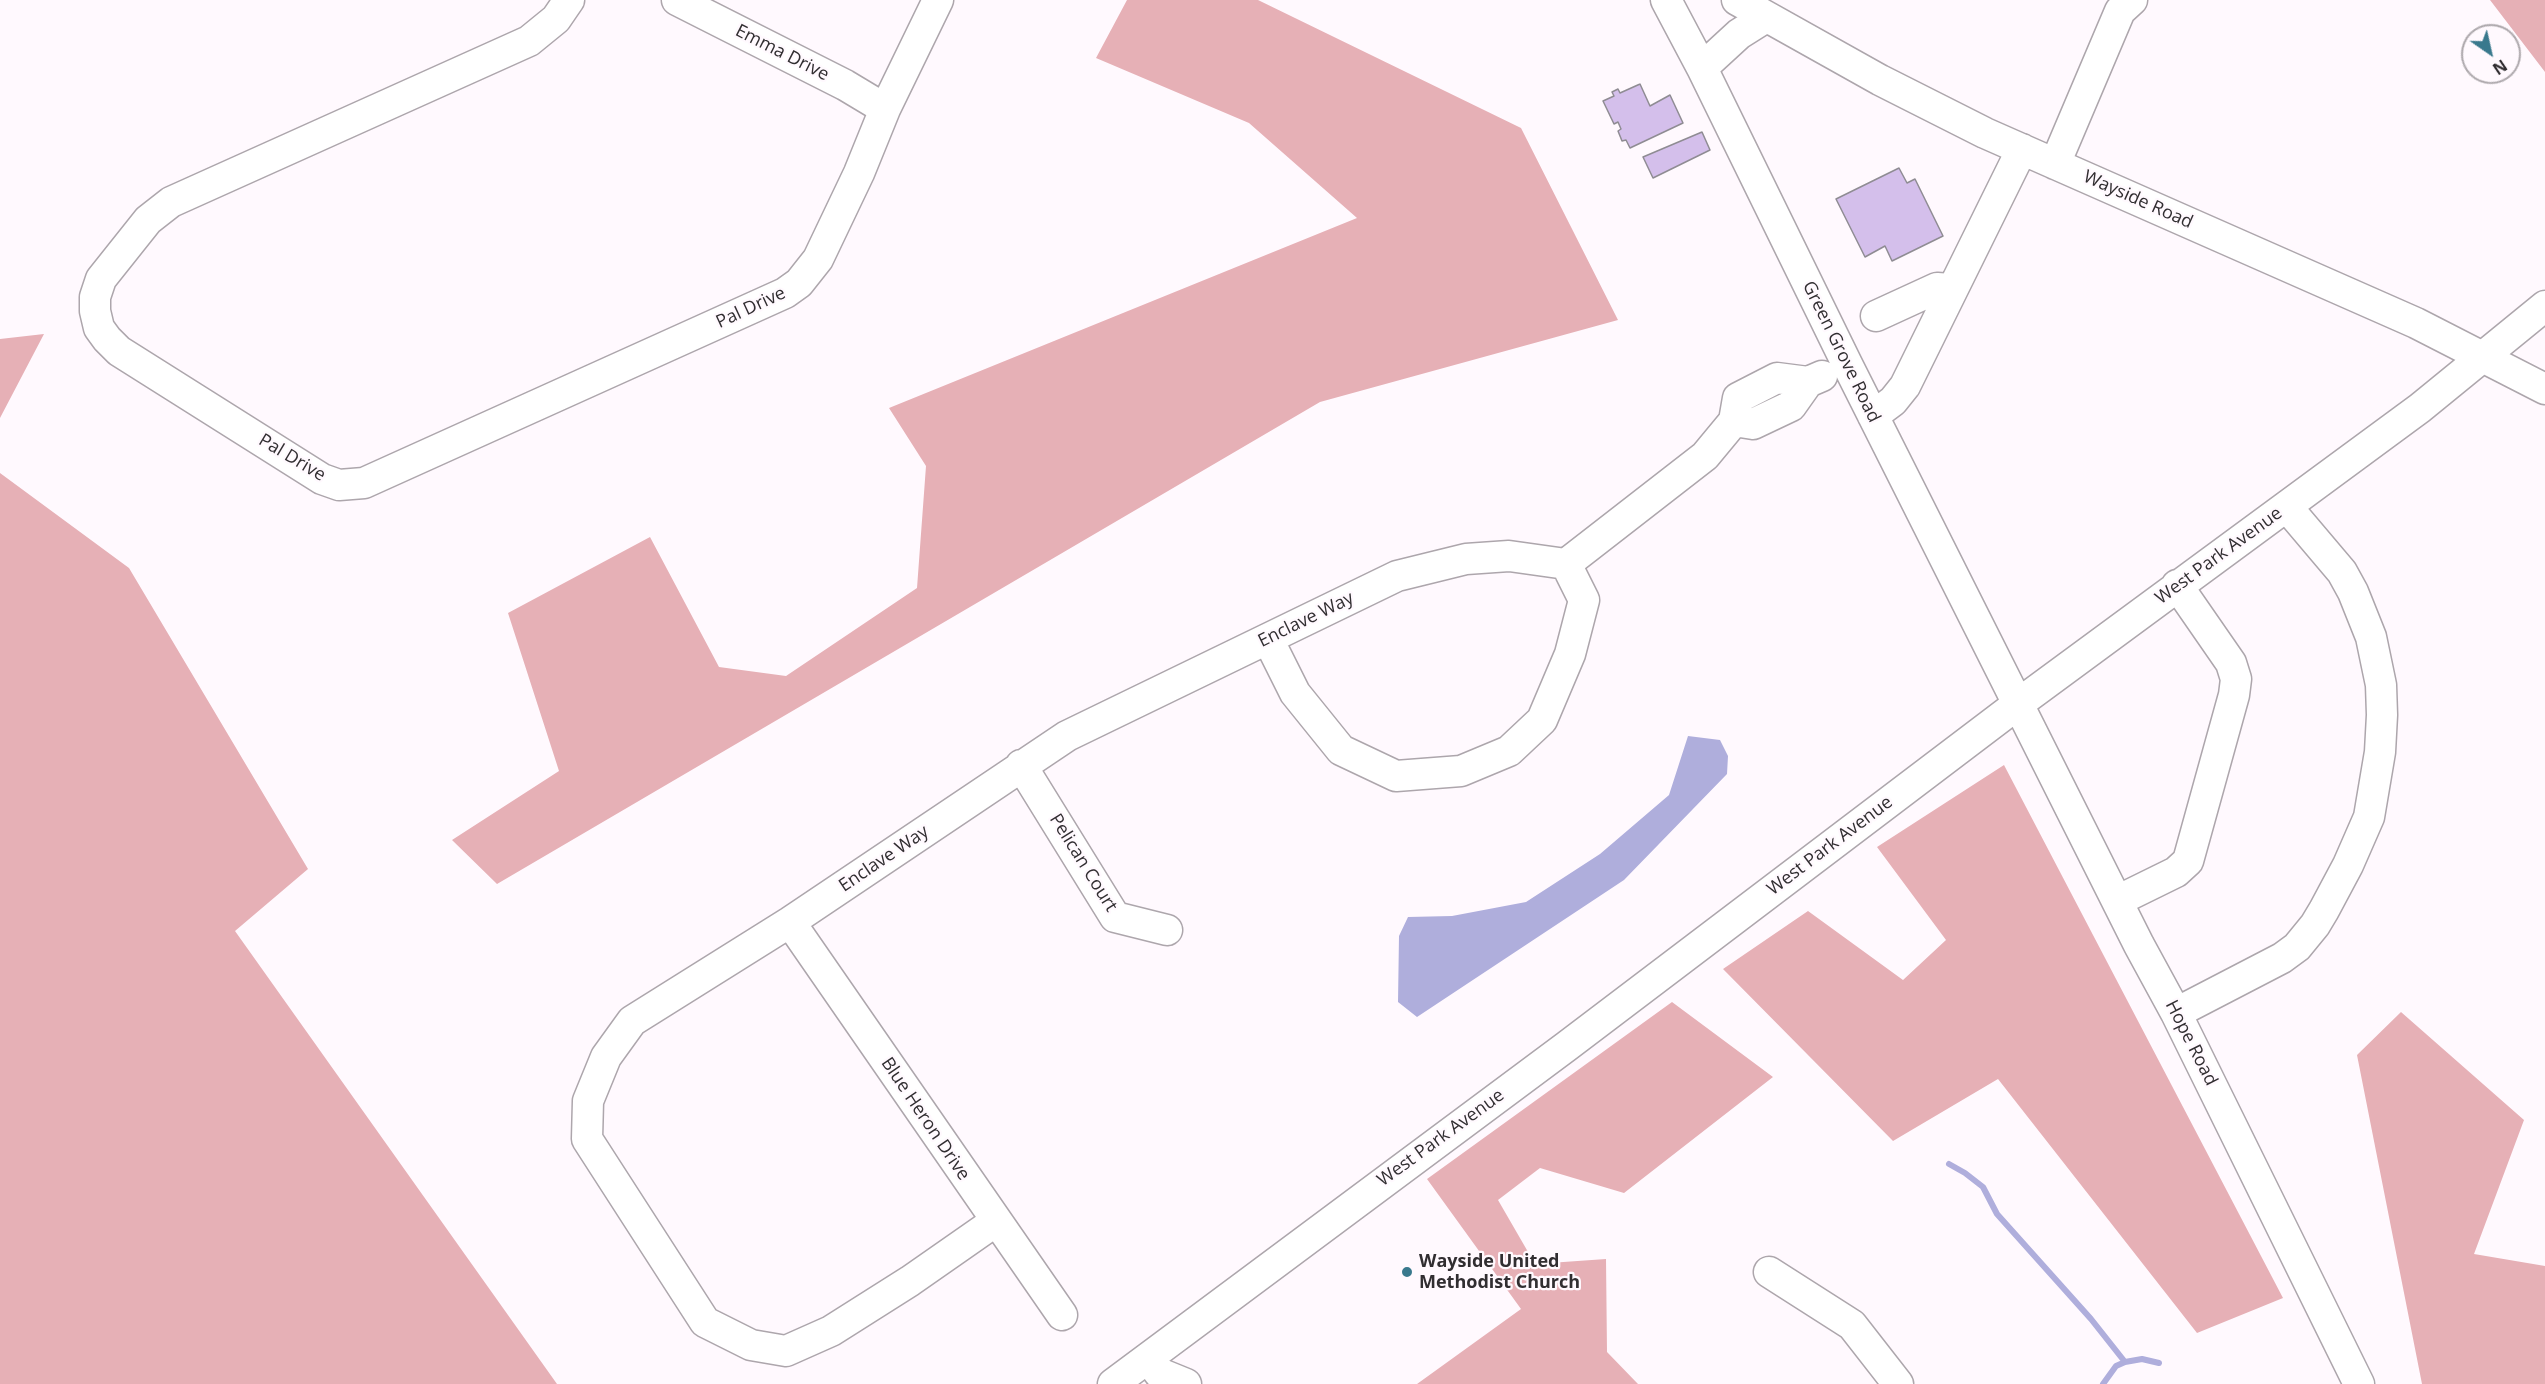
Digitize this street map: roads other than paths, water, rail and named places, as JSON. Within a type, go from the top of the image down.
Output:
[{"type":"street","name":"Pal Drive","points":[[569,0],[556,19],[529,41],[171,202],[148,220],[101,279],[95,297],[99,328],[119,351],[322,479],[339,485],[364,483],[785,293],[800,283],[818,259],[885,109],[938,0]]},
{"type":"street","name":"Emma Drive","points":[[677,0],[845,85],[885,109]]},
{"type":"street","name":"Green Grove Road","points":[[1666,0],[2018,704]]},
{"type":"street","name":"Wayside Road","points":[[1737,0],[1880,80],[2022,149],[2416,323],[2545,389]]},
{"type":"street","points":[[2055,164],[2122,5]]},
{"type":"street","points":[[1702,68],[1739,34],[1766,17]]},
{"type":"street","points":[[1873,416],[1893,401],[1905,386],[2022,149]]},
{"type":"street","points":[[1876,316],[1937,288],[1951,289]]},
{"type":"street","name":"West Park Avenue","points":[[1113,1384],[1567,1046],[2177,585],[2420,408],[2545,306]]},
{"type":"street","points":[[1268,639],[1295,693],[1341,750],[1396,776],[1461,771],[1509,752],[1542,720],[1570,654],[1584,600],[1566,564],[1705,456],[1734,421],[1738,398],[1777,378],[1808,382],[1847,364]]},
{"type":"street","points":[[2176,1013],[2282,958],[2296,947],[2315,925],[2348,865],[2371,807],[2380,752],[2382,715],[2381,685],[2372,637],[2353,592],[2342,573],[2287,507]]},
{"type":"street","name":"Enclave Way","points":[[996,1221],[910,1281],[831,1331],[786,1351],[751,1345],[705,1322],[587,1139],[588,1101],[606,1057],[632,1021],[790,922],[1067,736],[1397,576],[1466,559],[1509,556],[1566,564]]},
{"type":"street","points":[[2117,901],[2176,872],[2188,861],[2234,694],[2236,679],[2231,663],[2177,585]]},
{"type":"street","name":"Hope Road","points":[[2018,704],[2176,1013],[2359,1384]]},
{"type":"street","name":"Pelican Court","points":[[1021,765],[1115,917],[1167,930]]},
{"type":"street","name":"Blue Heron Drive","points":[[790,922],[1062,1315]]},
{"type":"street","points":[[1769,1272],[1852,1325],[1898,1384]]},
{"type":"street","points":[[1148,1358],[1159,1373],[1186,1384]]},
{"type":"water","points":[[1688,736],[1720,740],[1728,756],[1727,774],[1624,880],[1417,1017],[1398,1002],[1399,936],[1408,917],[1452,916],[1526,902],[1600,854],[1669,795]]},
{"type":"waterway","points":[[1949,1164],[1983,1187],[1997,1214],[2091,1319],[2125,1362]]},
{"type":"waterway","points":[[2103,1384],[2116,1366],[2125,1362],[2142,1359],[2159,1363]]},
{"type":"place","name":"Wayside United Methodist Church","points":[[1407,1272]]}]
